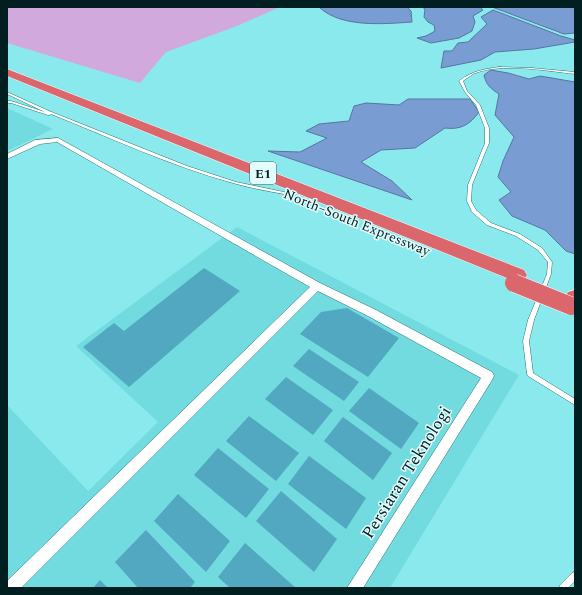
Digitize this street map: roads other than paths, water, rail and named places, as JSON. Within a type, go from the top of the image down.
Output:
[{"type":"highway","name":"North–South Expressway","points":[[7,72],[574,302]]},
{"type":"highway","name":"North–South Expressway","points":[[7,79],[113,121],[284,193],[516,279]]},
{"type":"street","points":[[7,157],[38,142],[58,140],[317,286],[10,588]]},
{"type":"street","name":"Persiaran Teknologi","points":[[317,286],[372,313],[488,376],[354,588]]},
{"type":"lane","points":[[575,73],[492,68],[477,71],[466,76],[461,81],[466,91],[478,105],[487,128],[487,143],[470,184],[469,201],[474,211],[489,224],[518,235],[540,249],[550,262],[549,274],[530,320],[526,341],[530,374],[575,402]]},
{"type":"lane","points":[[7,93],[89,128],[199,171],[263,190],[284,193]]},
{"type":"lane","points":[[8,101],[89,128]]},
{"type":"lane","points":[[563,588],[575,576]]}]
